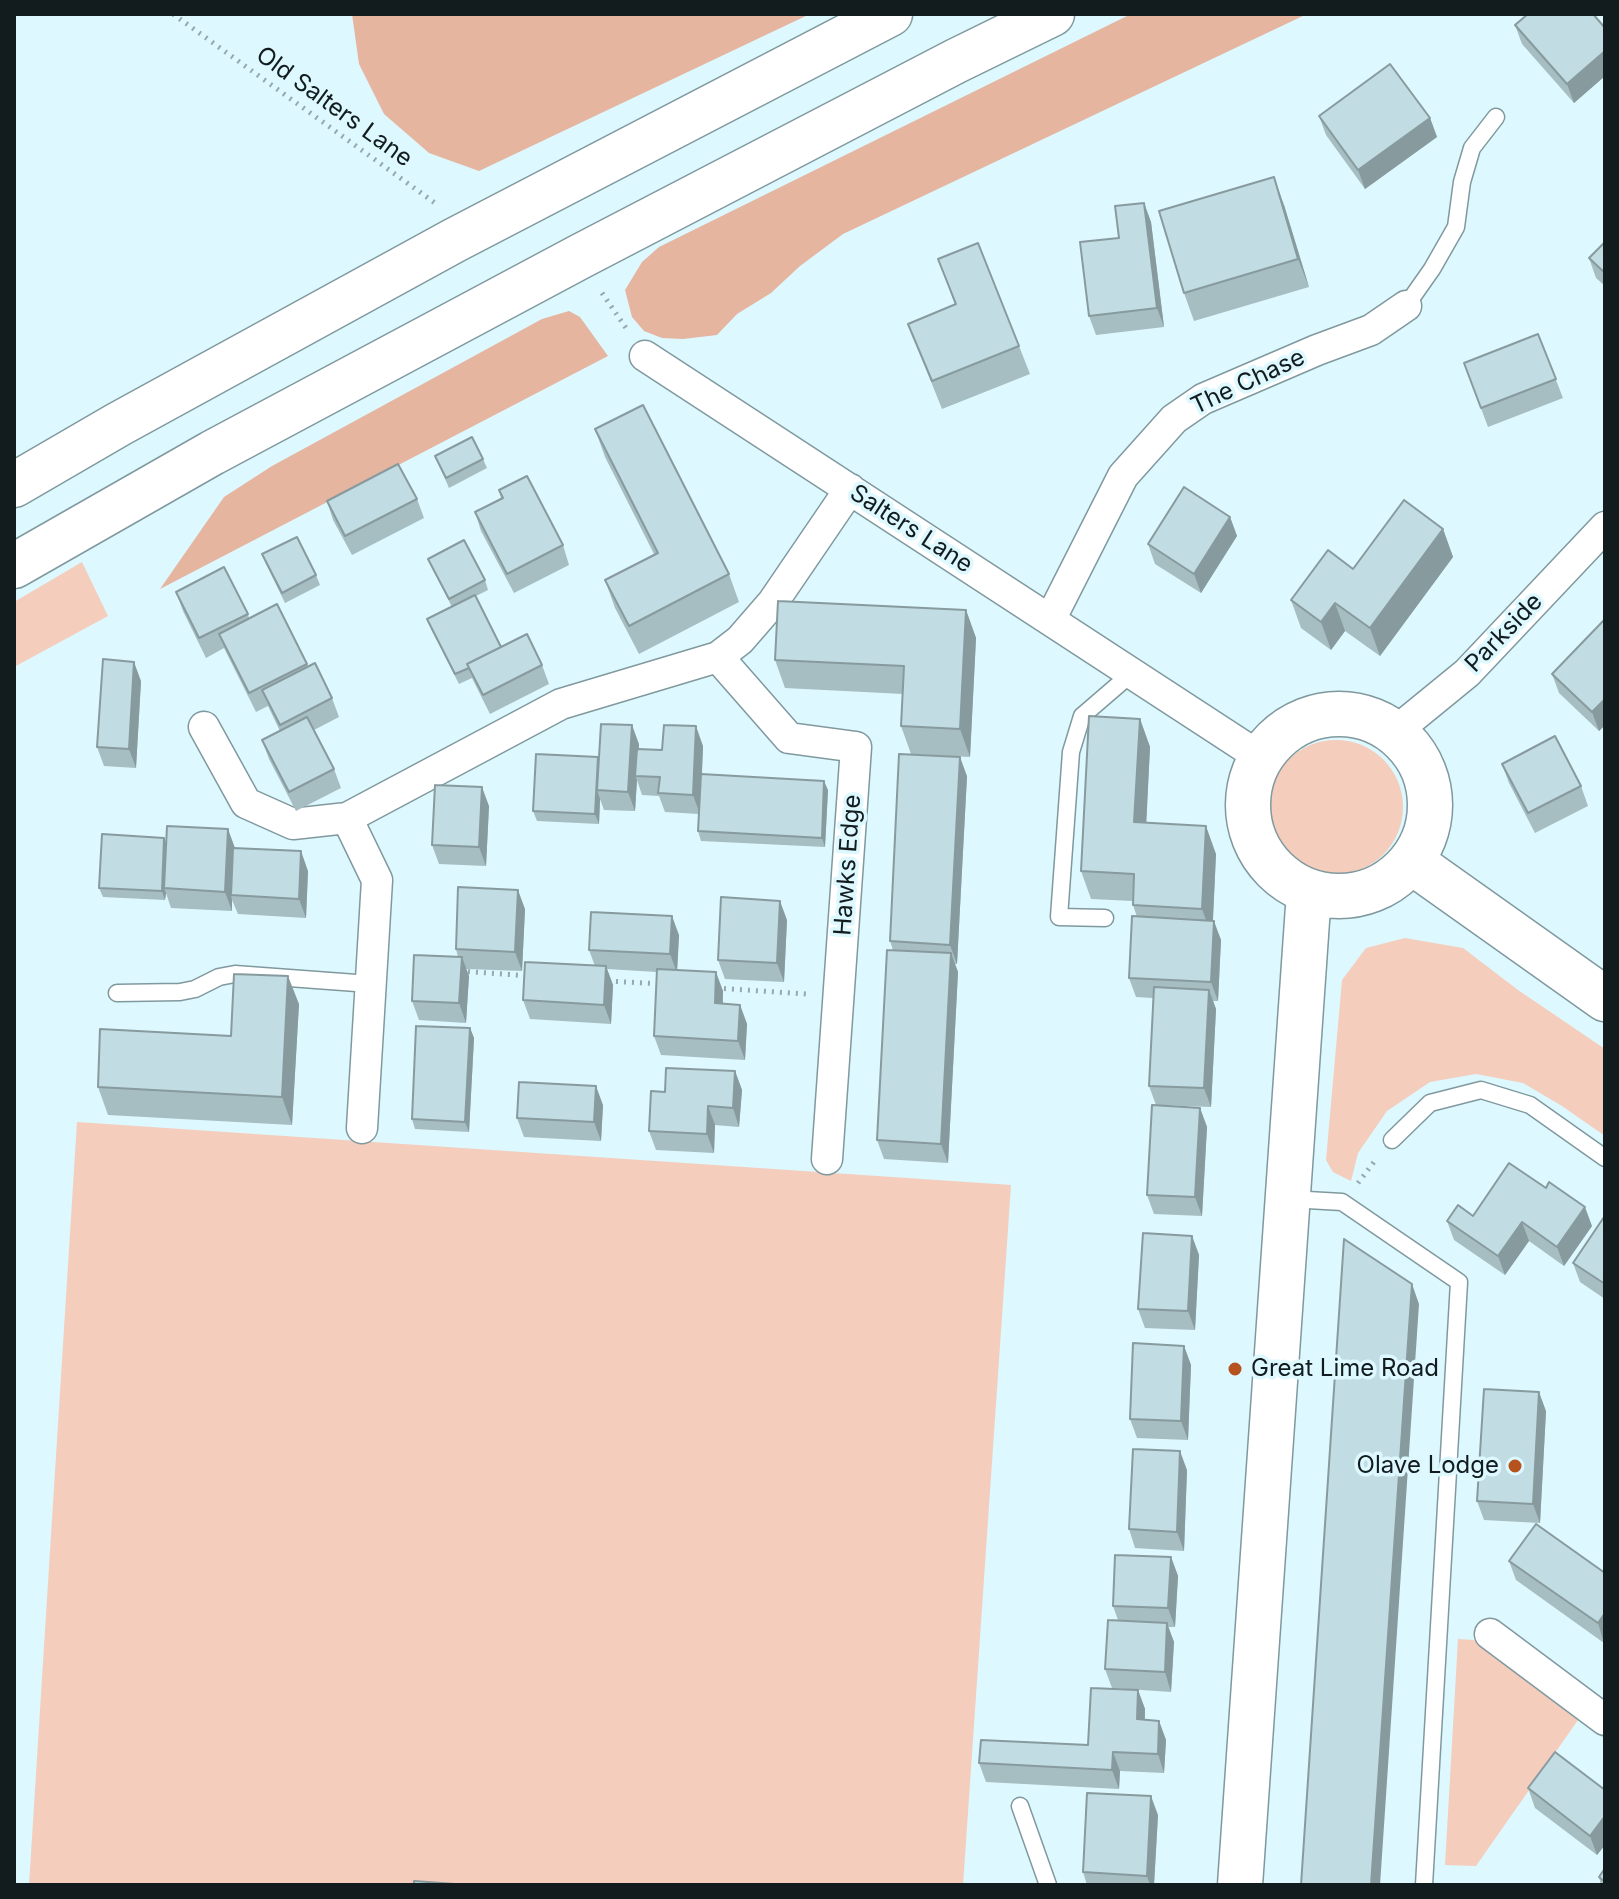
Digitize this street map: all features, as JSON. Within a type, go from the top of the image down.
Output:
[{"type":"main road","points":[[14,485],[414,262],[890,14]]},
{"type":"main road","points":[[14,566],[212,453],[581,256],[1052,14]]},
{"type":"main road","points":[[1353,713],[1396,731],[1418,755],[1431,793],[1429,825],[1412,862],[1388,883],[1358,895],[1326,896],[1309,892],[1280,876],[1255,843],[1247,812],[1250,780],[1260,757],[1281,733],[1320,714],[1353,713]]},
{"type":"main road","points":[[1412,862],[1605,999]]},
{"type":"main road","points":[[1240,1885],[1309,892]]},
{"type":"street","name":"The Chase","points":[[1050,620],[1123,476],[1174,419],[1203,399],[1371,330],[1406,306]]},
{"type":"street","name":"Salters Lane","points":[[645,356],[1260,757]]},
{"type":"street","points":[[204,727],[246,803],[293,824],[347,818],[561,704],[718,657],[740,640],[773,602],[850,489]]},
{"type":"street","name":"Parkside","points":[[1396,731],[1467,673],[1605,527]]},
{"type":"street","name":"Hawks Edge","points":[[718,657],[789,738],[856,747],[827,1159]]},
{"type":"street","points":[[347,818],[377,880],[362,1128]]},
{"type":"street","points":[[1490,1634],[1605,1720]]},
{"type":"lane","points":[[1406,306],[1456,227],[1462,182],[1472,148],[1496,117]]},
{"type":"lane","points":[[1105,918],[1059,917],[1071,752],[1082,716],[1132,673]]},
{"type":"lane","points":[[117,993],[180,992],[235,974],[370,984]]},
{"type":"lane","points":[[1392,1140],[1430,1103],[1481,1090],[1530,1105],[1605,1158]]},
{"type":"lane","points":[[1287,1199],[1342,1202],[1459,1282],[1424,1885]]},
{"type":"lane","points":[[1020,1806],[1048,1885]]},
{"type":"path","name":"Old Salters Lane","points":[[173,14],[434,201]]},
{"type":"path","points":[[597,285],[645,356]]},
{"type":"path","points":[[449,970],[543,977]]},
{"type":"path","points":[[605,981],[667,985]]},
{"type":"path","points":[[714,988],[839,996]]},
{"type":"path","points":[[1342,1202],[1392,1140]]},
{"type":"shaded area","points":[[352,14],[810,14],[479,171],[429,153],[384,114],[359,64]]},
{"type":"shaded area","points":[[1131,14],[1307,14],[843,234],[800,266],[771,293],[737,314],[717,335],[662,338],[644,331],[632,317],[625,290],[642,262],[659,247]]},
{"type":"shaded area","points":[[569,311],[580,317],[608,356],[160,589],[224,497],[272,466],[542,319]]},
{"type":"shaded area","points":[[82,562],[108,616],[14,667],[14,602]]},
{"type":"shaded area","points":[[1336,740],[1361,746],[1383,760],[1397,782],[1403,807],[1397,832],[1383,854],[1361,868],[1336,874],[1311,868],[1289,854],[1275,832],[1269,807],[1275,782],[1289,760],[1311,746]]},
{"type":"shaded area","points":[[1405,938],[1463,948],[1605,1049],[1605,1136],[1523,1083],[1476,1074],[1430,1082],[1387,1111],[1358,1153],[1351,1181],[1333,1172],[1326,1160],[1342,980],[1366,948]]},
{"type":"shaded area","points":[[77,1122],[1011,1185],[963,1885],[29,1885]]},
{"type":"shaded area","points":[[1458,1639],[1474,1640],[1578,1720],[1476,1866],[1445,1865]]},
{"type":"building","points":[[1528,14],[1593,14],[1605,28],[1605,51],[1567,84],[1515,25]]},
{"type":"building","points":[[1390,64],[1430,118],[1358,170],[1319,116]]},
{"type":"building","points":[[1274,177],[1298,259],[1184,293],[1159,211]]},
{"type":"building","points":[[1144,203],[1157,308],[1089,316],[1080,242],[1119,238],[1115,206]]},
{"type":"building","points":[[1605,242],[1605,273],[1589,258]]},
{"type":"building","points":[[978,243],[1019,346],[932,381],[908,324],[956,304],[938,259]]},
{"type":"building","points":[[1538,334],[1556,379],[1481,408],[1464,363]]},
{"type":"building","points":[[643,405],[729,574],[629,626],[605,580],[658,553],[595,429]]},
{"type":"building","points":[[472,437],[483,459],[446,478],[435,456]]},
{"type":"building","points":[[398,464],[417,499],[345,536],[327,501]]},
{"type":"building","points":[[527,476],[563,545],[507,574],[475,512],[503,498],[499,490]]},
{"type":"building","points":[[1184,487],[1230,517],[1194,574],[1148,544]]},
{"type":"building","points":[[1404,500],[1443,529],[1370,628],[1335,603],[1321,622],[1291,600],[1328,550],[1353,569]]},
{"type":"building","points":[[297,537],[316,575],[282,593],[262,554]]},
{"type":"building","points":[[464,540],[485,580],[449,599],[428,559]]},
{"type":"building","points":[[224,567],[248,614],[199,638],[176,592]]},
{"type":"building","points":[[475,595],[501,647],[467,664],[469,668],[455,674],[427,619]]},
{"type":"building","points":[[778,601],[966,610],[960,729],[901,726],[904,666],[775,660]]},
{"type":"building","points":[[277,604],[307,664],[249,693],[219,634]]},
{"type":"building","points":[[1605,619],[1605,699],[1592,712],[1552,674]]},
{"type":"building","points":[[527,634],[542,665],[483,695],[467,664]]},
{"type":"building","points":[[103,659],[134,662],[129,749],[97,747]]},
{"type":"building","points":[[315,663],[332,698],[280,725],[262,690]]},
{"type":"building","points":[[1089,716],[1140,719],[1134,822],[1206,826],[1202,909],[1133,905],[1134,874],[1081,871]]},
{"type":"building","points":[[307,717],[334,769],[289,792],[262,740]]},
{"type":"building","points":[[601,724],[632,725],[628,792],[597,790]]},
{"type":"building","points":[[664,725],[696,726],[693,795],[658,793],[660,777],[635,776],[637,749],[662,750]]},
{"type":"building","points":[[1555,736],[1581,786],[1528,813],[1502,764]]},
{"type":"building","points":[[536,754],[598,757],[595,814],[533,811]]},
{"type":"building","points":[[899,754],[960,757],[950,945],[890,941]]},
{"type":"building","points":[[701,774],[824,781],[822,838],[698,831]]},
{"type":"building","points":[[435,785],[482,787],[479,847],[432,845]]},
{"type":"building","points":[[167,826],[228,829],[225,892],[164,888]]},
{"type":"building","points":[[102,834],[164,838],[162,891],[99,888]]},
{"type":"building","points":[[233,848],[301,851],[299,899],[231,895]]},
{"type":"building","points":[[458,887],[518,890],[515,952],[456,949]]},
{"type":"building","points":[[721,897],[780,901],[777,963],[718,960]]},
{"type":"building","points":[[591,912],[672,916],[670,954],[589,950]]},
{"type":"building","points":[[1132,916],[1214,921],[1211,982],[1129,978]]},
{"type":"building","points":[[887,950],[951,953],[941,1144],[877,1140]]},
{"type":"building","points":[[414,955],[462,957],[459,1003],[412,1001]]},
{"type":"building","points":[[525,962],[606,966],[604,1005],[523,1000]]},
{"type":"building","points":[[657,969],[716,972],[715,1003],[740,1005],[738,1041],[654,1036]]},
{"type":"building","points":[[234,974],[288,976],[282,1097],[98,1087],[100,1029],[231,1036]]},
{"type":"building","points":[[1154,987],[1209,990],[1204,1088],[1149,1086]]},
{"type":"building","points":[[416,1026],[470,1028],[465,1122],[412,1119]]},
{"type":"building","points":[[666,1068],[735,1071],[733,1108],[708,1106],[707,1134],[649,1131],[651,1091],[665,1092]]},
{"type":"building","points":[[519,1082],[596,1086],[594,1122],[517,1118]]},
{"type":"building","points":[[1152,1105],[1200,1108],[1195,1197],[1147,1195]]},
{"type":"building","points":[[1509,1163],[1546,1188],[1549,1182],[1585,1207],[1557,1247],[1522,1222],[1498,1256],[1447,1221],[1458,1205],[1473,1216]]},
{"type":"building","points":[[1605,1218],[1605,1284],[1573,1263]]},
{"type":"building","points":[[1143,1233],[1192,1236],[1188,1311],[1138,1309]]},
{"type":"building","points":[[1344,1239],[1412,1284],[1371,1885],[1301,1885]]},
{"type":"building","points":[[1133,1343],[1184,1346],[1181,1421],[1130,1419]]},
{"type":"building","name":"Olave Lodge","points":[[1484,1389],[1539,1392],[1533,1504],[1477,1501]]},
{"type":"building","points":[[1133,1449],[1180,1451],[1177,1532],[1129,1529]]},
{"type":"building","points":[[1536,1524],[1605,1573],[1605,1613],[1598,1623],[1509,1561]]},
{"type":"building","points":[[1115,1555],[1171,1557],[1168,1608],[1113,1606]]},
{"type":"building","points":[[1108,1620],[1167,1623],[1165,1672],[1105,1669]]},
{"type":"building","points":[[1091,1688],[1138,1690],[1137,1719],[1159,1721],[1158,1754],[1113,1752],[1112,1770],[979,1763],[981,1740],[1088,1745]]},
{"type":"building","points":[[1555,1752],[1605,1790],[1605,1816],[1590,1836],[1528,1788]]},
{"type":"building","points":[[1087,1793],[1151,1796],[1147,1876],[1083,1872]]},
{"type":"building","points":[[1605,1868],[1605,1882],[1599,1877]]},
{"type":"building","points":[[414,1881],[468,1885],[414,1885]]},
{"type":"place","name":"Great Lime Road","points":[[1235,1369]]},
{"type":"place","name":"Olave Lodge","points":[[1515,1466]]}]
